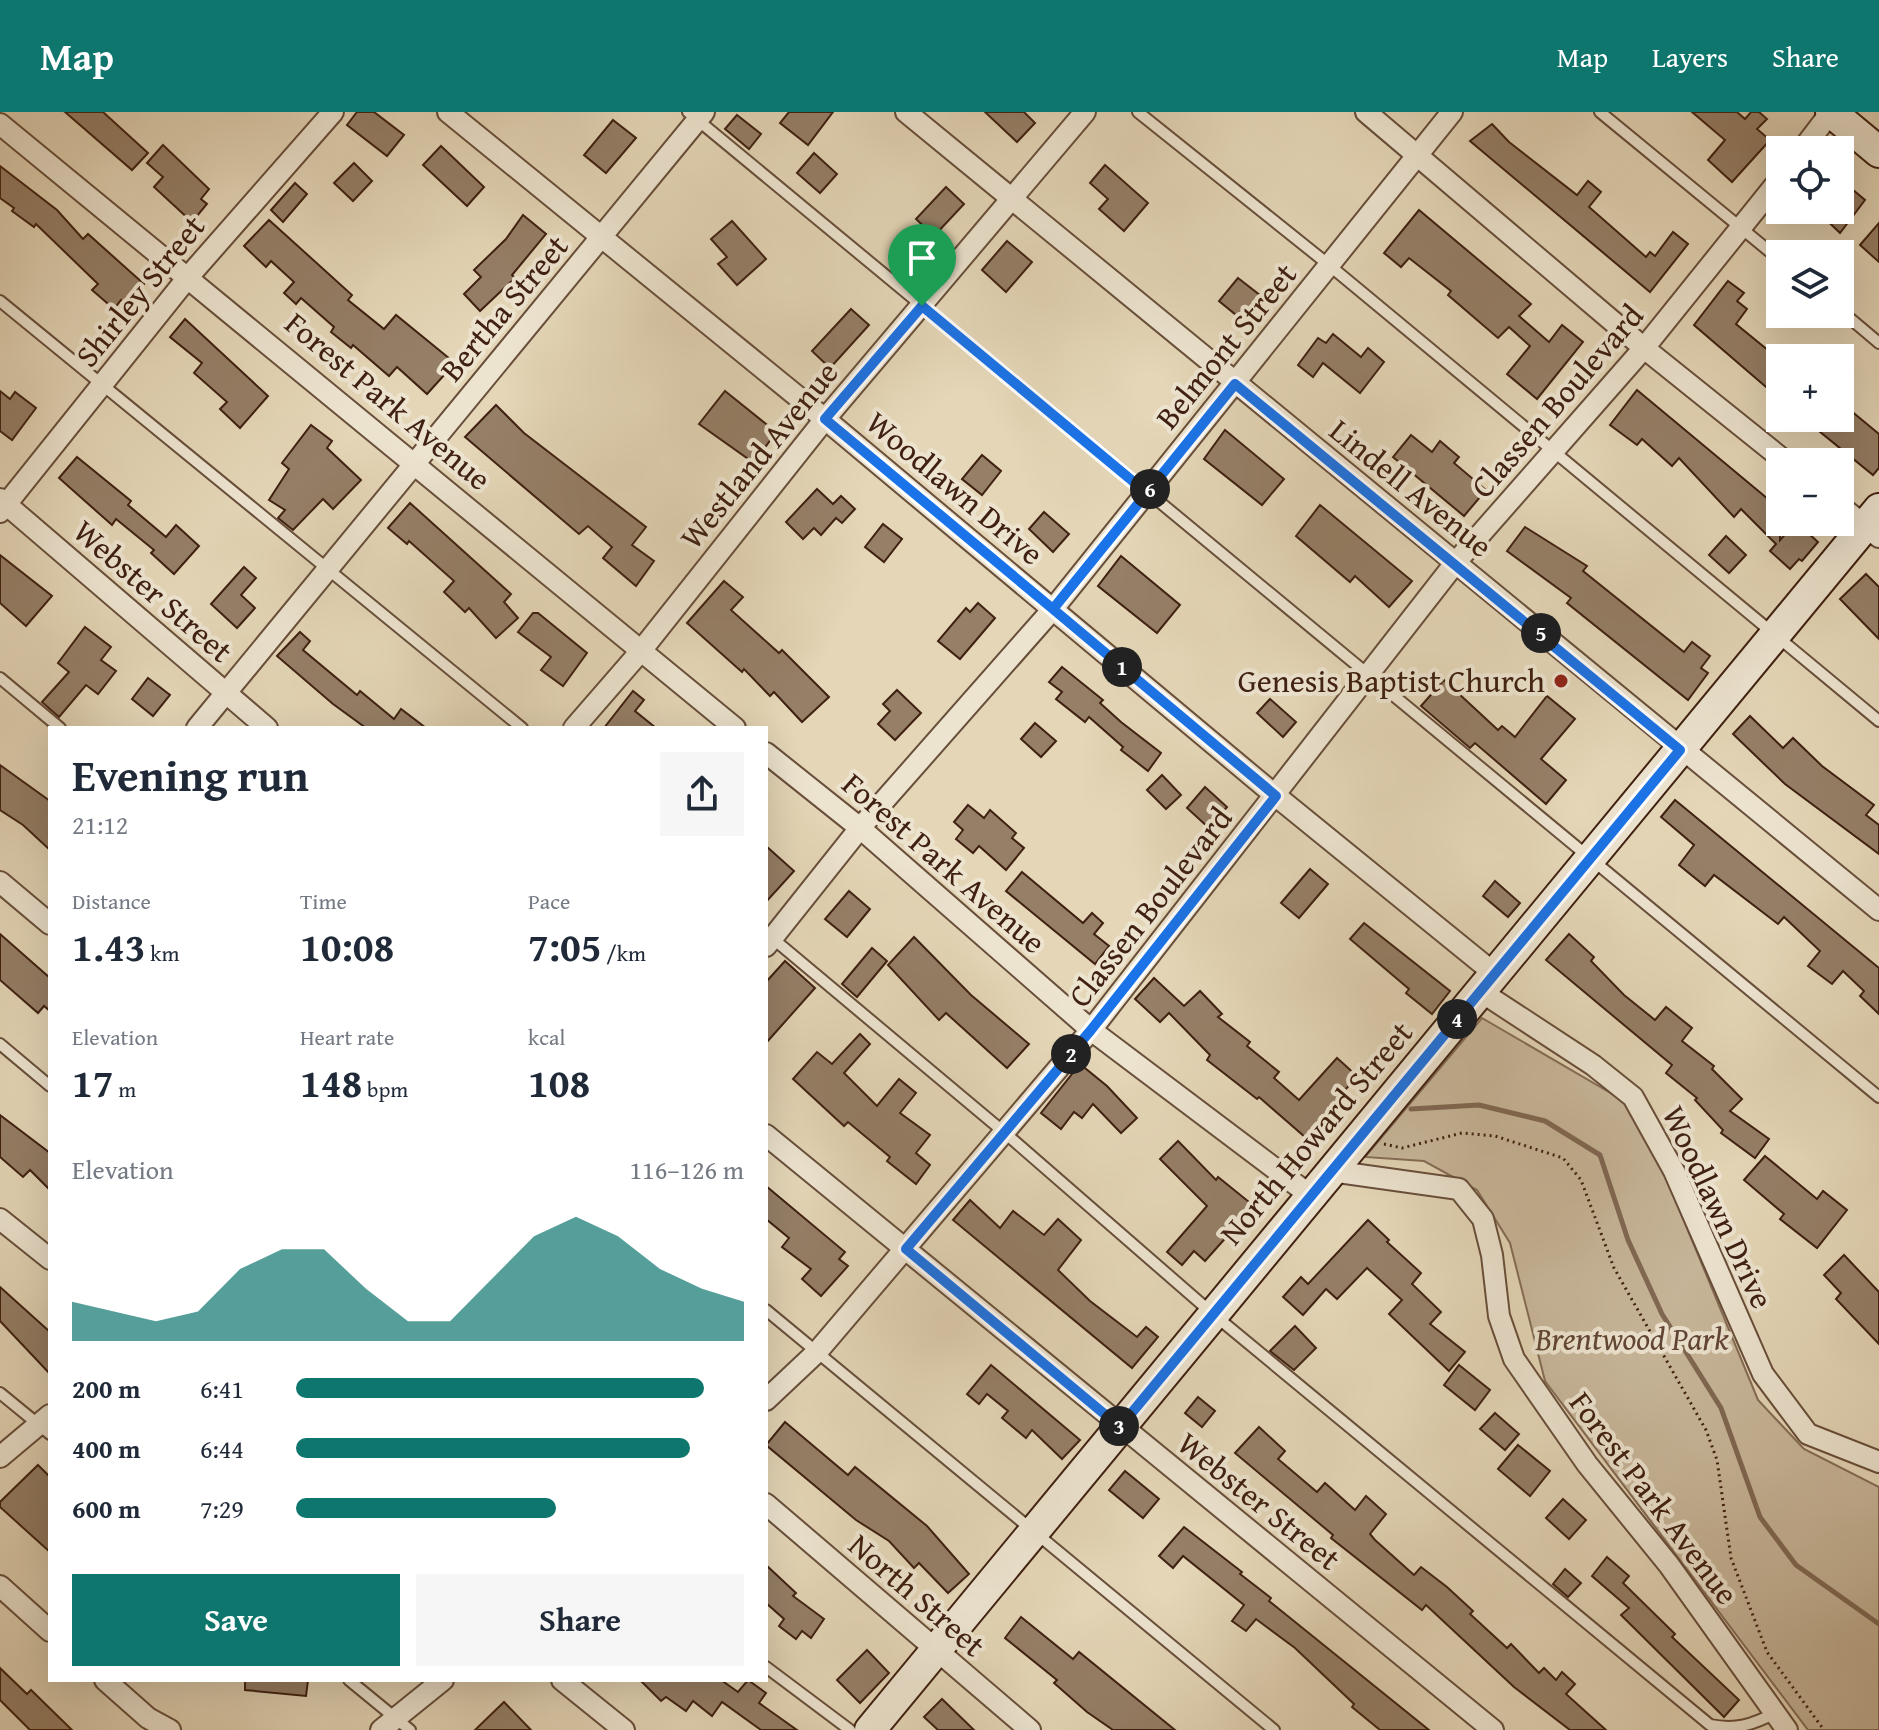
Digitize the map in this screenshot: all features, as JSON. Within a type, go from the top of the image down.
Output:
[{"type":"street","name":"Shirley Street","points":[[2,505],[189,276],[333,112]]},
{"type":"street","name":"Woodlawn Drive","points":[[448,112],[825,419],[1276,796],[1487,982],[1633,1097],[1674,1171],[1763,1374],[1808,1434],[1879,1462]]},
{"type":"street","name":"Lindell Avenue","points":[[906,112],[1456,562],[1680,750],[1879,910]]},
{"type":"street","name":"Westland Avenue","points":[[576,726],[640,652],[825,419],[1085,112]]},
{"type":"street","points":[[1366,112],[1417,152],[1644,348],[1769,448]]},
{"type":"street","name":"Belmont Street","points":[[768,939],[860,828],[1053,609],[1452,112]]},
{"type":"street","points":[[1813,136],[1831,112],[1879,152]]},
{"type":"street","name":"Bertha Street","points":[[199,726],[601,238],[696,115]]},
{"type":"street","name":"Forest Park Avenue","points":[[0,124],[415,461],[640,652],[732,726]]},
{"type":"street","name":"Classen Boulevard","points":[[768,1398],[817,1352],[1091,1030],[1456,562],[1644,348],[1766,197]]},
{"type":"street","name":"Webster Street","points":[[2,505],[265,726]]},
{"type":"street","points":[[1854,513],[1874,524]]},
{"type":"street","name":"North Howard Street","points":[[870,1730],[1774,636],[1874,524]]},
{"type":"street","name":"Forest Park Avenue","points":[[768,755],[860,828],[1091,1030],[1311,1196]]},
{"type":"street","points":[[0,882],[47,915]]},
{"type":"street","name":"Webster Street","points":[[768,1137],[1493,1730]]},
{"type":"street","name":"Forest Park Avenue","points":[[1331,1171],[1459,1189],[1483,1219],[1492,1255],[1499,1316],[1514,1359],[1587,1464],[1669,1565],[1787,1730]]},
{"type":"street","points":[[0,1219],[48,1257]]},
{"type":"street","points":[[0,1457],[47,1425]]},
{"type":"street","name":"North Street","points":[[768,1506],[934,1652],[1030,1730]]},
{"type":"street","points":[[0,1586],[48,1629]]},
{"type":"street","points":[[107,1682],[148,1718],[170,1730]]},
{"type":"street","points":[[396,1727],[441,1682]]},
{"type":"street","points":[[564,1682],[624,1730]]},
{"type":"lane","points":[[1138,112],[1329,265],[1879,721]]},
{"type":"lane","points":[[1600,112],[1766,248]]},
{"type":"lane","points":[[696,115],[1147,493],[1879,1097]]},
{"type":"lane","points":[[0,301],[326,571],[520,726]]},
{"type":"lane","points":[[1854,322],[1879,343]]},
{"type":"lane","points":[[0,678],[58,726]]},
{"type":"lane","points":[[768,939],[1005,1133],[1213,1314],[1710,1725],[1731,1730],[1753,1725],[1775,1713]]},
{"type":"lane","points":[[0,1044],[48,1084]]},
{"type":"lane","points":[[768,1312],[1274,1730]]},
{"type":"lane","points":[[0,1393],[47,1425]]},
{"type":"lane","points":[[768,1668],[850,1730]]},
{"type":"lane","points":[[351,1682],[396,1727]]},
{"type":"path","points":[[1364,1131],[1387,1146],[1402,1148],[1462,1133],[1495,1136],[1563,1158],[1581,1180],[1614,1268],[1706,1430],[1717,1460],[1731,1558],[1767,1652],[1824,1730]]},
{"type":"green space","name":"Brentwood Park","points":[[1482,1018],[1626,1102],[1661,1165],[1758,1400],[1804,1449],[1879,1487],[1879,1730],[1808,1730],[1545,1381],[1510,1243],[1477,1190],[1424,1161],[1365,1157]]},
{"type":"building","points":[[65,112],[103,112],[148,153],[132,170]]},
{"type":"building","points":[[357,112],[374,112],[404,135],[387,156],[347,125]]},
{"type":"building","points":[[789,112],[833,112],[808,145],[780,123]]},
{"type":"building","points":[[985,112],[1024,112],[1035,123],[1017,142]]},
{"type":"building","points":[[1692,112],[1737,112],[1745,119],[1751,112],[1759,112],[1767,119],[1757,129],[1766,137],[1766,144],[1732,182],[1708,160],[1725,140]]},
{"type":"building","points":[[737,115],[761,134],[749,149],[725,129]]},
{"type":"building","points":[[613,120],[636,138],[606,173],[584,155]]},
{"type":"building","points":[[1492,124],[1509,142],[1577,195],[1588,181],[1601,192],[1589,207],[1646,257],[1650,252],[1655,256],[1673,232],[1688,244],[1650,292],[1470,141]]},
{"type":"building","points":[[163,145],[209,189],[201,199],[207,204],[192,222],[154,187],[163,177],[147,163]]},
{"type":"building","points":[[441,146],[484,187],[467,206],[423,165]]},
{"type":"building","points":[[814,153],[837,174],[820,193],[797,173]]},
{"type":"building","points":[[354,163],[372,181],[353,201],[334,183]]},
{"type":"building","points":[[1105,165],[1148,203],[1124,231],[1099,209],[1108,199],[1090,183]]},
{"type":"building","points":[[0,166],[57,210],[83,239],[88,234],[144,284],[126,305],[121,300],[114,309],[92,290],[98,284],[36,224],[34,227],[0,198]]},
{"type":"building","points":[[295,183],[307,194],[283,222],[271,210]]},
{"type":"building","points":[[946,187],[964,204],[934,236],[916,219]]},
{"type":"building","points":[[1854,191],[1865,200],[1854,215]]},
{"type":"building","points":[[1419,210],[1531,304],[1519,316],[1549,342],[1562,325],[1583,342],[1537,399],[1507,374],[1530,346],[1509,327],[1498,338],[1448,295],[1451,291],[1409,258],[1401,267],[1384,253]]},
{"type":"building","points":[[523,215],[546,234],[512,275],[515,278],[480,311],[464,294],[481,277],[474,270],[506,239]]},
{"type":"building","points":[[269,220],[352,295],[348,300],[384,329],[396,315],[455,363],[427,394],[397,367],[389,376],[353,345],[351,348],[331,332],[334,327],[301,298],[296,304],[284,293],[294,282],[271,261],[266,267],[244,246]]},
{"type":"building","points":[[732,221],[766,259],[737,285],[718,264],[727,257],[711,239]]},
{"type":"building","points":[[1879,223],[1879,262],[1860,245]]},
{"type":"building","points":[[1831,224],[1847,224],[1840,233]]},
{"type":"building","points":[[1007,241],[1032,262],[1006,292],[982,270]]},
{"type":"building","points":[[1238,278],[1261,296],[1241,319],[1219,301]]},
{"type":"building","points":[[1728,281],[1744,293],[1737,301],[1747,309],[1736,324],[1766,349],[1766,387],[1694,325]]},
{"type":"building","points":[[851,309],[869,325],[830,368],[812,351]]},
{"type":"building","points":[[185,319],[268,396],[240,428],[220,409],[227,402],[194,373],[202,363],[170,337]]},
{"type":"building","points":[[1333,334],[1361,357],[1368,348],[1384,362],[1360,393],[1323,363],[1313,377],[1298,365],[1318,338],[1326,343]]},
{"type":"building","points":[[1637,390],[1766,497],[1766,534],[1741,509],[1734,517],[1679,458],[1672,466],[1642,439],[1637,445],[1610,425]]},
{"type":"building","points":[[0,391],[10,399],[15,392],[36,408],[12,440],[0,431]]},
{"type":"building","points":[[725,391],[776,432],[754,463],[699,424]]},
{"type":"building","points":[[496,405],[524,433],[646,527],[632,545],[654,561],[636,586],[603,558],[612,547],[588,526],[579,534],[465,437]]},
{"type":"building","points":[[1854,413],[1879,434],[1879,468],[1873,475],[1854,460],[1854,448],[1840,448],[1820,432],[1854,432]]},
{"type":"building","points":[[311,425],[332,441],[327,448],[361,480],[333,509],[323,499],[293,530],[278,518],[285,510],[269,500],[289,469],[282,463]]},
{"type":"building","points":[[1225,430],[1284,479],[1262,505],[1204,459]]},
{"type":"building","points":[[1411,435],[1432,452],[1440,441],[1459,457],[1454,463],[1486,490],[1464,516],[1393,457]]},
{"type":"building","points":[[982,455],[1001,471],[982,495],[962,479]]},
{"type":"building","points":[[77,457],[131,501],[128,505],[166,537],[176,525],[199,546],[174,574],[151,553],[154,550],[116,519],[112,525],[59,478]]},
{"type":"building","points":[[817,489],[833,504],[841,496],[855,509],[842,523],[836,518],[821,535],[814,528],[803,539],[786,522]]},
{"type":"building","points":[[410,503],[511,594],[504,602],[518,618],[496,638],[469,608],[465,612],[444,592],[454,581],[409,541],[407,544],[388,528]]},
{"type":"building","points":[[1320,505],[1412,581],[1389,607],[1355,576],[1350,582],[1296,536]]},
{"type":"building","points":[[1044,512],[1069,534],[1053,552],[1029,529]]},
{"type":"building","points":[[883,524],[902,539],[884,562],[865,547]]},
{"type":"building","points":[[1525,527],[1587,566],[1583,571],[1684,652],[1692,642],[1710,656],[1701,668],[1708,673],[1688,700],[1567,603],[1571,598],[1507,551]]},
{"type":"building","points":[[1726,536],[1746,555],[1729,573],[1709,555]]},
{"type":"building","points":[[1768,536],[1780,536],[1780,540],[1784,536],[1811,536],[1818,542],[1802,561],[1799,559],[1790,569],[1770,551],[1776,544]]},
{"type":"building","points":[[0,555],[52,596],[26,626],[0,603]]},
{"type":"building","points":[[1121,556],[1180,605],[1157,633],[1098,586]]},
{"type":"building","points":[[244,567],[256,578],[241,595],[255,608],[237,628],[211,604]]},
{"type":"building","points":[[1866,574],[1879,587],[1879,639],[1840,599]]},
{"type":"building","points":[[724,581],[743,597],[731,610],[779,653],[782,650],[829,697],[802,722],[774,692],[770,696],[744,669],[742,672],[687,623]]},
{"type":"building","points":[[978,603],[995,618],[960,659],[938,641],[966,608],[970,612]]},
{"type":"building","points":[[533,613],[538,613],[587,653],[563,686],[541,670],[551,657],[518,632]]},
{"type":"building","points":[[85,627],[111,647],[101,660],[116,671],[98,694],[86,685],[59,717],[42,702],[69,672],[58,663]]},
{"type":"building","points":[[300,632],[310,641],[303,650],[357,695],[360,691],[394,719],[401,709],[423,726],[363,726],[277,656]]},
{"type":"building","points":[[1062,667],[1103,700],[1100,703],[1121,722],[1161,753],[1148,771],[1121,750],[1123,747],[1089,717],[1085,722],[1056,699],[1062,692],[1049,682]]},
{"type":"building","points":[[148,678],[170,695],[153,716],[132,699]]},
{"type":"building","points":[[1444,680],[1498,730],[1502,726],[1515,737],[1547,696],[1575,719],[1541,759],[1566,780],[1546,804],[1475,743],[1470,748],[1421,706]]},
{"type":"building","points":[[897,690],[921,713],[895,740],[878,724],[890,711],[883,704]]},
{"type":"building","points":[[633,691],[644,700],[635,711],[654,726],[606,726]]},
{"type":"building","points":[[1270,699],[1296,722],[1283,737],[1257,713]]},
{"type":"building","points":[[1750,716],[1783,748],[1793,738],[1822,766],[1874,805],[1866,815],[1879,825],[1879,854],[1785,784],[1733,734]]},
{"type":"building","points":[[1035,723],[1056,741],[1041,757],[1021,739]]},
{"type":"building","points":[[0,765],[48,800],[48,848],[23,825],[0,810]]},
{"type":"building","points":[[1162,775],[1181,795],[1166,809],[1147,790]]},
{"type":"building","points":[[1205,787],[1227,807],[1209,828],[1187,808]]},
{"type":"building","points":[[1675,800],[1879,968],[1879,1014],[1860,996],[1864,991],[1843,971],[1832,984],[1808,966],[1820,951],[1784,917],[1778,924],[1714,875],[1705,886],[1679,865],[1694,845],[1661,817]]},
{"type":"building","points":[[968,805],[984,818],[990,810],[1016,833],[1012,838],[1024,848],[1006,870],[979,846],[973,853],[956,839],[963,830],[954,822]]},
{"type":"building","points":[[768,848],[794,871],[768,900]]},
{"type":"building","points":[[1310,869],[1328,884],[1299,918],[1281,903]]},
{"type":"building","points":[[1022,872],[1083,923],[1092,913],[1103,923],[1094,934],[1109,946],[1095,964],[1006,891]]},
{"type":"building","points":[[1495,881],[1520,903],[1508,917],[1483,896]]},
{"type":"building","points":[[849,891],[870,909],[847,937],[825,919]]},
{"type":"building","points":[[1364,923],[1450,991],[1432,1014],[1406,993],[1409,989],[1350,939]]},
{"type":"building","points":[[0,934],[48,976],[48,1009],[44,1006],[38,1013],[0,980]]},
{"type":"building","points":[[1569,934],[1594,957],[1591,961],[1624,995],[1655,1020],[1666,1007],[1692,1028],[1682,1041],[1714,1066],[1712,1069],[1742,1099],[1730,1111],[1769,1139],[1755,1158],[1721,1133],[1723,1130],[1695,1100],[1697,1098],[1666,1073],[1672,1065],[1546,960]]},
{"type":"building","points":[[914,937],[971,995],[1029,1044],[1007,1068],[946,1013],[939,1020],[888,965]]},
{"type":"building","points":[[872,948],[887,961],[857,997],[842,984]]},
{"type":"building","points":[[785,961],[815,988],[768,1041],[768,980]]},
{"type":"building","points":[[1154,978],[1184,1006],[1200,991],[1222,1014],[1218,1017],[1250,1042],[1247,1046],[1279,1072],[1274,1078],[1299,1100],[1337,1058],[1357,1076],[1305,1137],[1259,1097],[1257,1099],[1207,1060],[1210,1055],[1169,1013],[1160,1022],[1135,999]]},
{"type":"building","points":[[860,1034],[870,1044],[844,1073],[877,1106],[899,1079],[916,1093],[900,1113],[930,1135],[916,1153],[930,1165],[916,1184],[887,1161],[890,1157],[848,1122],[844,1126],[793,1079],[817,1052],[832,1064]]},
{"type":"building","points":[[1080,1064],[1107,1086],[1137,1118],[1121,1133],[1093,1104],[1082,1118],[1074,1112],[1061,1129],[1041,1113]]},
{"type":"building","points":[[0,1115],[48,1151],[48,1188],[30,1170],[23,1177],[0,1157]]},
{"type":"building","points":[[1178,1141],[1216,1180],[1218,1177],[1254,1206],[1205,1261],[1194,1251],[1182,1265],[1167,1252],[1207,1206],[1160,1159]]},
{"type":"building","points":[[1765,1156],[1817,1199],[1823,1191],[1847,1210],[1817,1248],[1780,1219],[1784,1214],[1744,1180]]},
{"type":"building","points":[[768,1188],[845,1252],[839,1259],[848,1266],[821,1296],[802,1279],[811,1269],[782,1247],[789,1238],[768,1221]]},
{"type":"building","points":[[970,1200],[1000,1228],[1013,1211],[1044,1235],[1058,1219],[1081,1240],[1058,1270],[1090,1301],[1137,1337],[1146,1327],[1158,1337],[1132,1368],[953,1220]]},
{"type":"building","points":[[1368,1220],[1421,1273],[1412,1284],[1441,1312],[1430,1324],[1465,1352],[1449,1371],[1389,1314],[1402,1300],[1367,1268],[1337,1299],[1326,1289],[1303,1315],[1283,1297],[1301,1277],[1308,1284]]},
{"type":"building","points":[[1844,1255],[1879,1292],[1879,1344],[1836,1299],[1841,1293],[1824,1275]]},
{"type":"building","points":[[0,1287],[48,1330],[48,1372],[0,1321]]},
{"type":"building","points":[[1295,1326],[1316,1348],[1294,1370],[1270,1351]]},
{"type":"building","points":[[991,1365],[1080,1440],[1062,1459],[1032,1430],[1026,1438],[1002,1418],[1008,1411],[987,1394],[979,1404],[967,1394]]},
{"type":"building","points":[[1459,1365],[1490,1390],[1475,1410],[1444,1385]]},
{"type":"building","points":[[1198,1397],[1215,1411],[1202,1427],[1185,1413]]},
{"type":"building","points":[[1495,1413],[1519,1434],[1505,1450],[1480,1429]]},
{"type":"building","points":[[785,1422],[848,1475],[855,1467],[927,1526],[969,1574],[948,1593],[919,1563],[914,1568],[889,1541],[856,1520],[768,1447]]},
{"type":"building","points":[[1259,1427],[1285,1451],[1278,1459],[1317,1492],[1325,1483],[1355,1510],[1366,1496],[1386,1514],[1370,1534],[1375,1540],[1414,1575],[1421,1567],[1447,1587],[1473,1611],[1470,1614],[1507,1648],[1511,1644],[1539,1673],[1544,1668],[1556,1680],[1562,1672],[1575,1684],[1566,1694],[1606,1730],[1570,1730],[1514,1687],[1426,1605],[1422,1610],[1331,1538],[1333,1535],[1235,1453]]},
{"type":"building","points":[[1518,1445],[1550,1471],[1530,1496],[1498,1469]]},
{"type":"building","points":[[38,1465],[48,1475],[48,1550],[0,1507],[0,1502]]},
{"type":"building","points":[[1125,1471],[1159,1499],[1143,1518],[1109,1490]]},
{"type":"building","points":[[1563,1499],[1586,1520],[1569,1539],[1546,1518]]},
{"type":"building","points":[[1184,1527],[1242,1572],[1240,1574],[1271,1598],[1269,1601],[1429,1730],[1380,1730],[1352,1707],[1354,1704],[1295,1648],[1256,1619],[1246,1631],[1232,1621],[1244,1605],[1183,1556],[1173,1568],[1159,1556]]},
{"type":"building","points":[[1607,1557],[1629,1576],[1623,1583],[1675,1634],[1672,1637],[1739,1700],[1724,1717],[1621,1615],[1629,1608],[1592,1576]]},
{"type":"building","points":[[768,1567],[796,1593],[793,1596],[824,1619],[811,1638],[802,1631],[796,1639],[779,1626],[784,1619],[768,1605]]},
{"type":"building","points":[[1565,1569],[1581,1583],[1568,1597],[1553,1584]]},
{"type":"building","points":[[1021,1617],[1073,1659],[1079,1652],[1175,1730],[1113,1730],[1087,1712],[1054,1683],[1057,1680],[1005,1638]]},
{"type":"building","points":[[867,1650],[889,1673],[860,1703],[837,1680]]},
{"type":"building","points":[[0,1668],[27,1694],[31,1690],[72,1730],[30,1730],[0,1700]]},
{"type":"building","points":[[245,1682],[308,1682],[306,1696],[245,1690]]},
{"type":"building","points":[[642,1682],[724,1682],[738,1692],[746,1682],[751,1682],[766,1693],[759,1703],[797,1730],[761,1730],[722,1702],[712,1716],[693,1701],[686,1711],[666,1697],[661,1701]]},
{"type":"building","points":[[942,1699],[974,1730],[938,1730],[924,1717]]},
{"type":"building","points":[[504,1702],[531,1730],[475,1730]]},
{"type":"waterway","points":[[1411,1109],[1479,1105],[1545,1121],[1600,1155],[1628,1240],[1662,1314],[1721,1408],[1760,1517],[1796,1565],[1879,1624]]},
{"type":"place","name":"Genesis Baptist Church","points":[[1561,681]]},
{"type":"route","points":[[922,306],[825,419],[1053,609],[1100,551],[1147,493],[1191,438],[1235,384],[1456,562],[1680,750],[1120,1427],[906,1249],[1091,1030],[1276,796],[1053,609],[1147,493],[922,306]]}]
